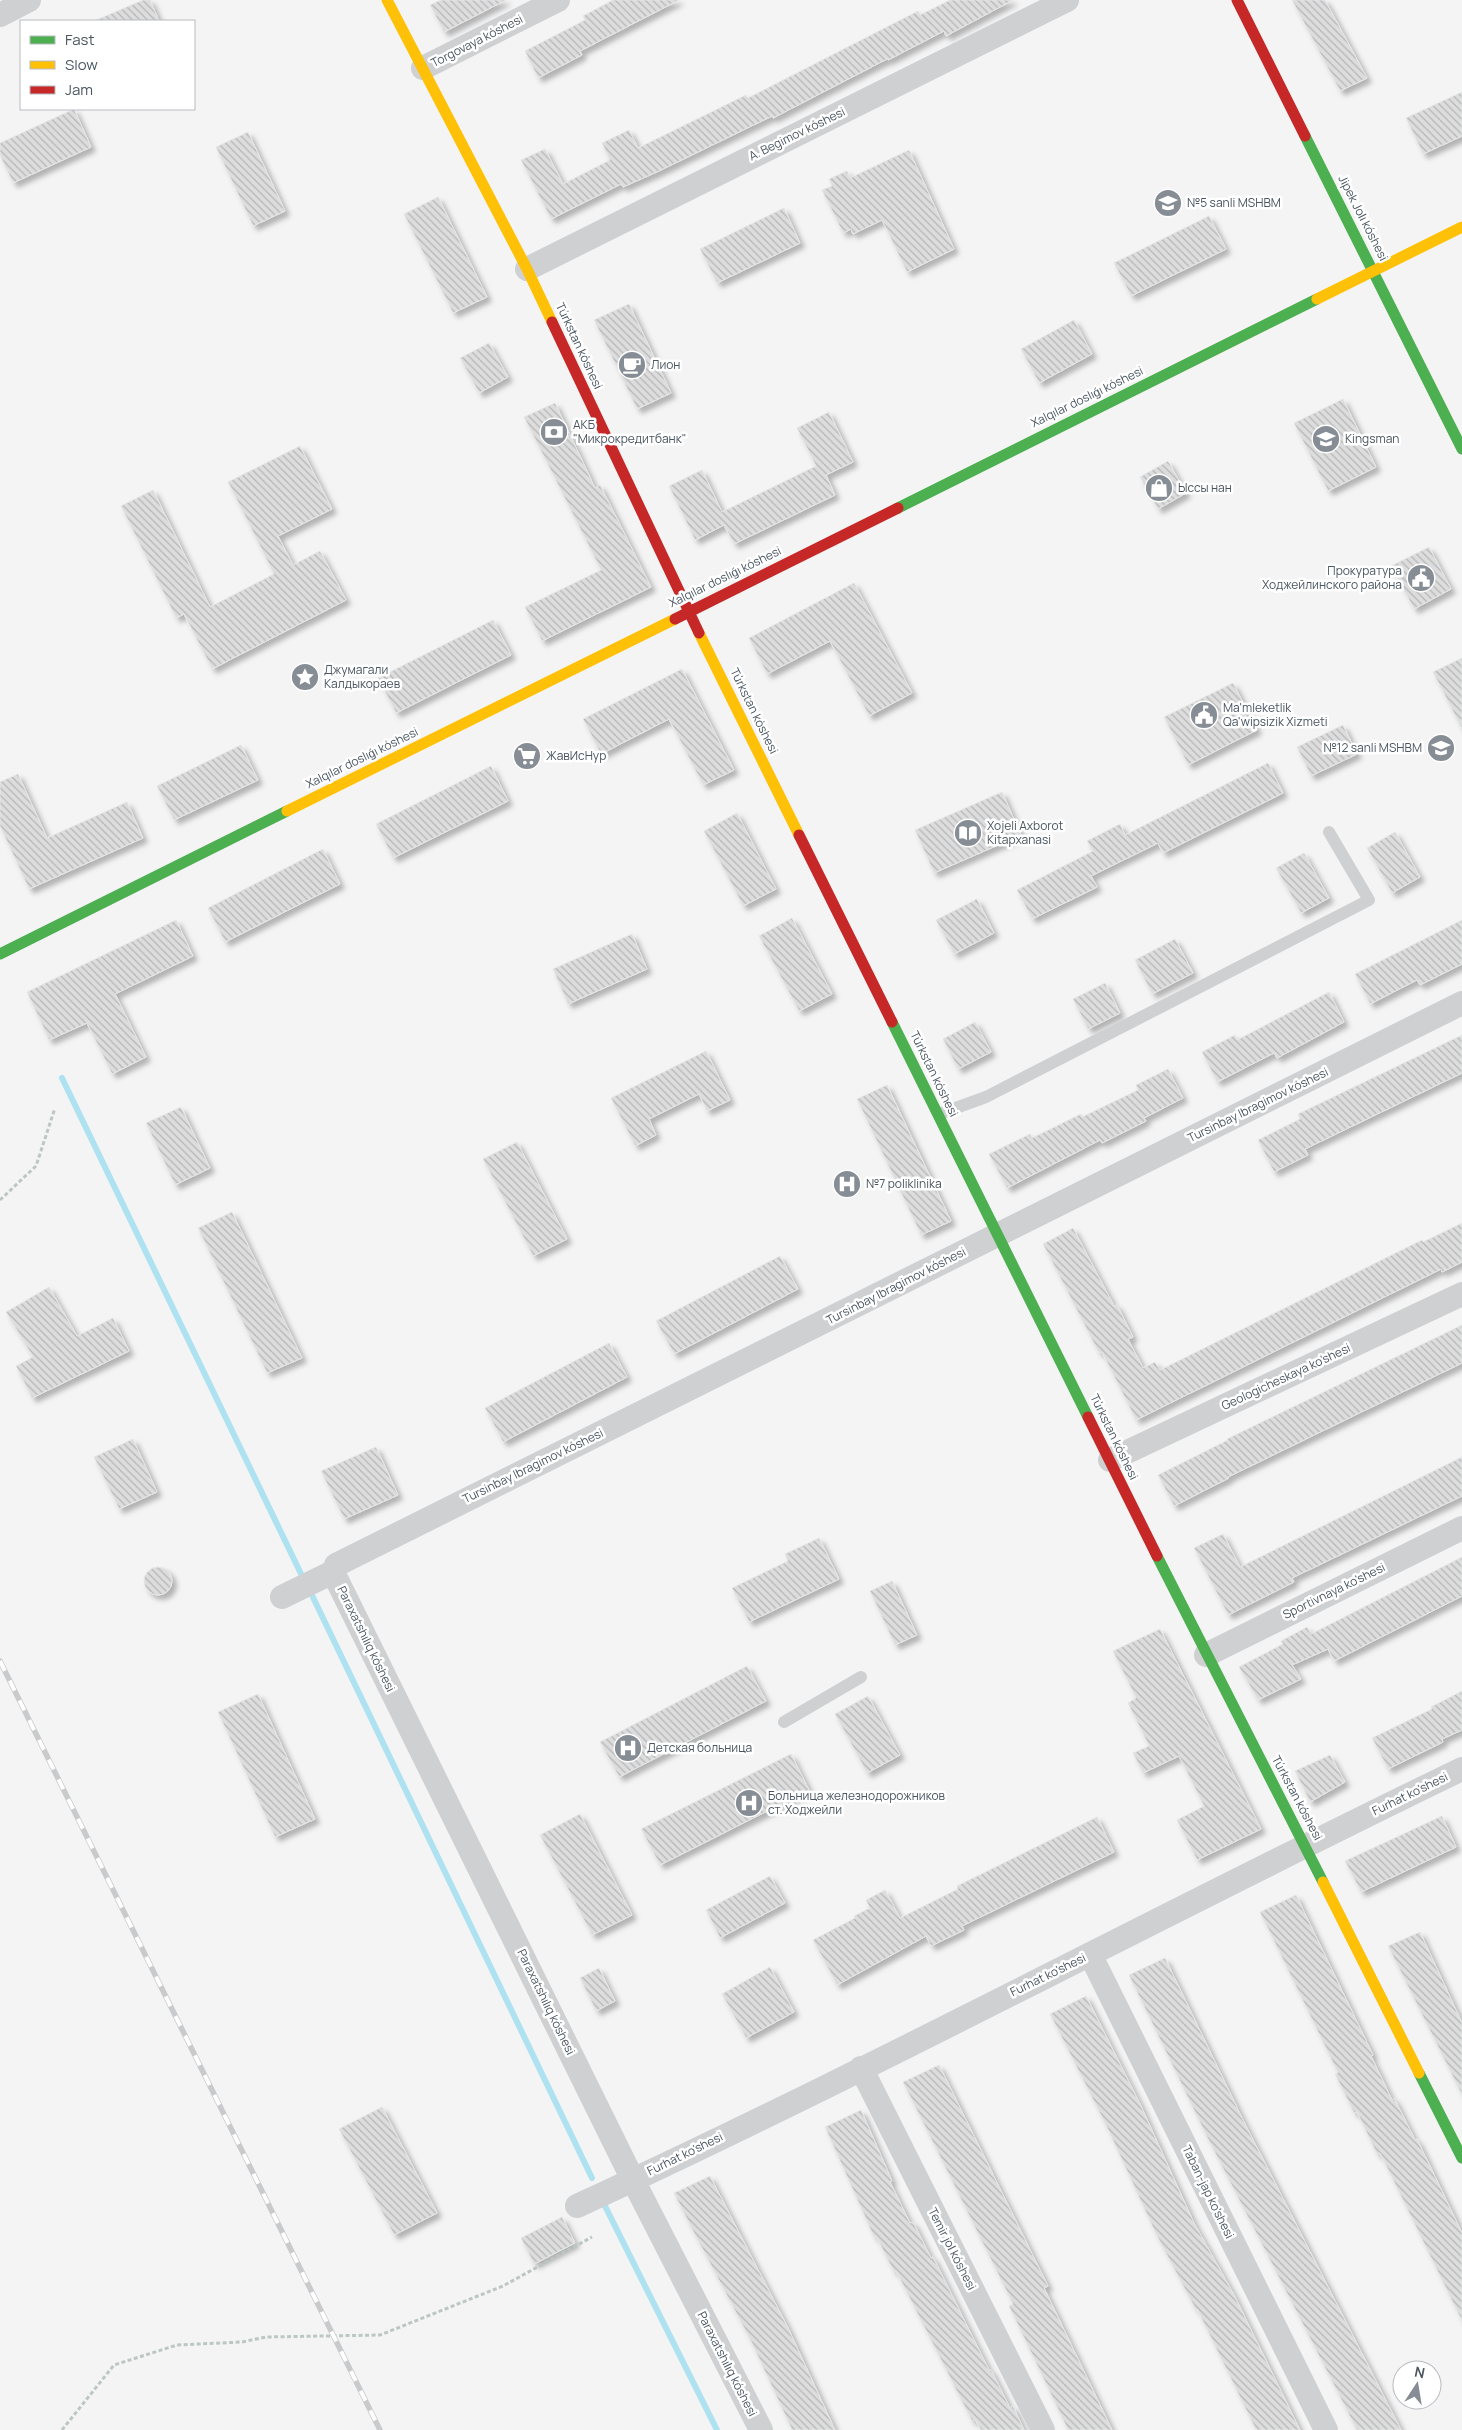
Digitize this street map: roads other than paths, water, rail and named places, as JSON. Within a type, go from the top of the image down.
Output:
[{"type":"street","points":[[0,14],[29,0]]},
{"type":"street","name":"Túrkstan kóshesi","points":[[387,0],[528,269],[688,611],[999,1234],[1206,1655],[1306,1845],[1462,2158]]},
{"type":"street","name":"Torgovaya kóshesi","points":[[423,68],[558,0]]},
{"type":"street","name":"A. Begimov kóshesi","points":[[528,269],[1068,0]]},
{"type":"street","name":"Jipek Jolı kóshesi","points":[[1237,0],[1374,270],[1462,450]]},
{"type":"street","name":"Xalqılar doslıǵı kóshesi","points":[[0,954],[1462,227]]},
{"type":"street","name":"Tursinbay Ibragimov kóshesi","points":[[282,1597],[333,1572],[336,1565],[1462,1003]]},
{"type":"street","name":"Geologicheskaya ko'shesi","points":[[1110,1460],[1462,1294]]},
{"type":"street","name":"Sportivnaya ko'shesi","points":[[1206,1655],[1462,1528]]},
{"type":"street","name":"Paraxatshılıq kóshesi","points":[[333,1572],[633,2180],[761,2430]]},
{"type":"street","name":"Furhat ko'shesi","points":[[577,2206],[861,2068],[1462,1769]]},
{"type":"street","name":"Taban-jap ko'shesi","points":[[1090,1954],[1326,2430]]},
{"type":"street","name":"Temir jol kóshesi","points":[[861,2068],[1043,2430]]},
{"type":"lane","points":[[939,1114],[986,1097],[1369,900],[1329,832]]},
{"type":"lane","points":[[784,1722],[861,1676]]},
{"type":"waterway","points":[[62,1078],[304,1580]]},
{"type":"waterway","points":[[309,1589],[592,2178]]},
{"type":"waterway","points":[[605,2206],[717,2430]]},
{"type":"railway","points":[[0,1661],[380,2430]]},
{"type":"place","name":"№5 sanli MSHBM","points":[[1168,203]]},
{"type":"place","name":"Лион","points":[[632,365]]},
{"type":"place","name":"АКБ \"Микрокредитбанк\"","points":[[554,432]]},
{"type":"place","name":"Kingsman","points":[[1326,439]]},
{"type":"place","name":"Ыссы нан","points":[[1159,488]]},
{"type":"place","name":"Прокуратура Ходжейлинского района","points":[[1421,578]]},
{"type":"place","name":"Джумагали Калдыкораев","points":[[305,677]]},
{"type":"place","name":"Ma'mleketlik Qa'wipsizik Xizmeti","points":[[1204,715]]},
{"type":"place","name":"№12 sanli MSHBM","points":[[1441,748]]},
{"type":"place","name":"ЖавИсНур","points":[[527,756]]},
{"type":"place","name":"Xojeli Axborot Kitapxanasi","points":[[968,833]]},
{"type":"place","name":"№7 poliklinika","points":[[847,1184]]},
{"type":"place","name":"Детская больница","points":[[628,1748]]},
{"type":"place","name":"Больница железнодорожников ст. Ходжейли","points":[[749,1803]]}]
